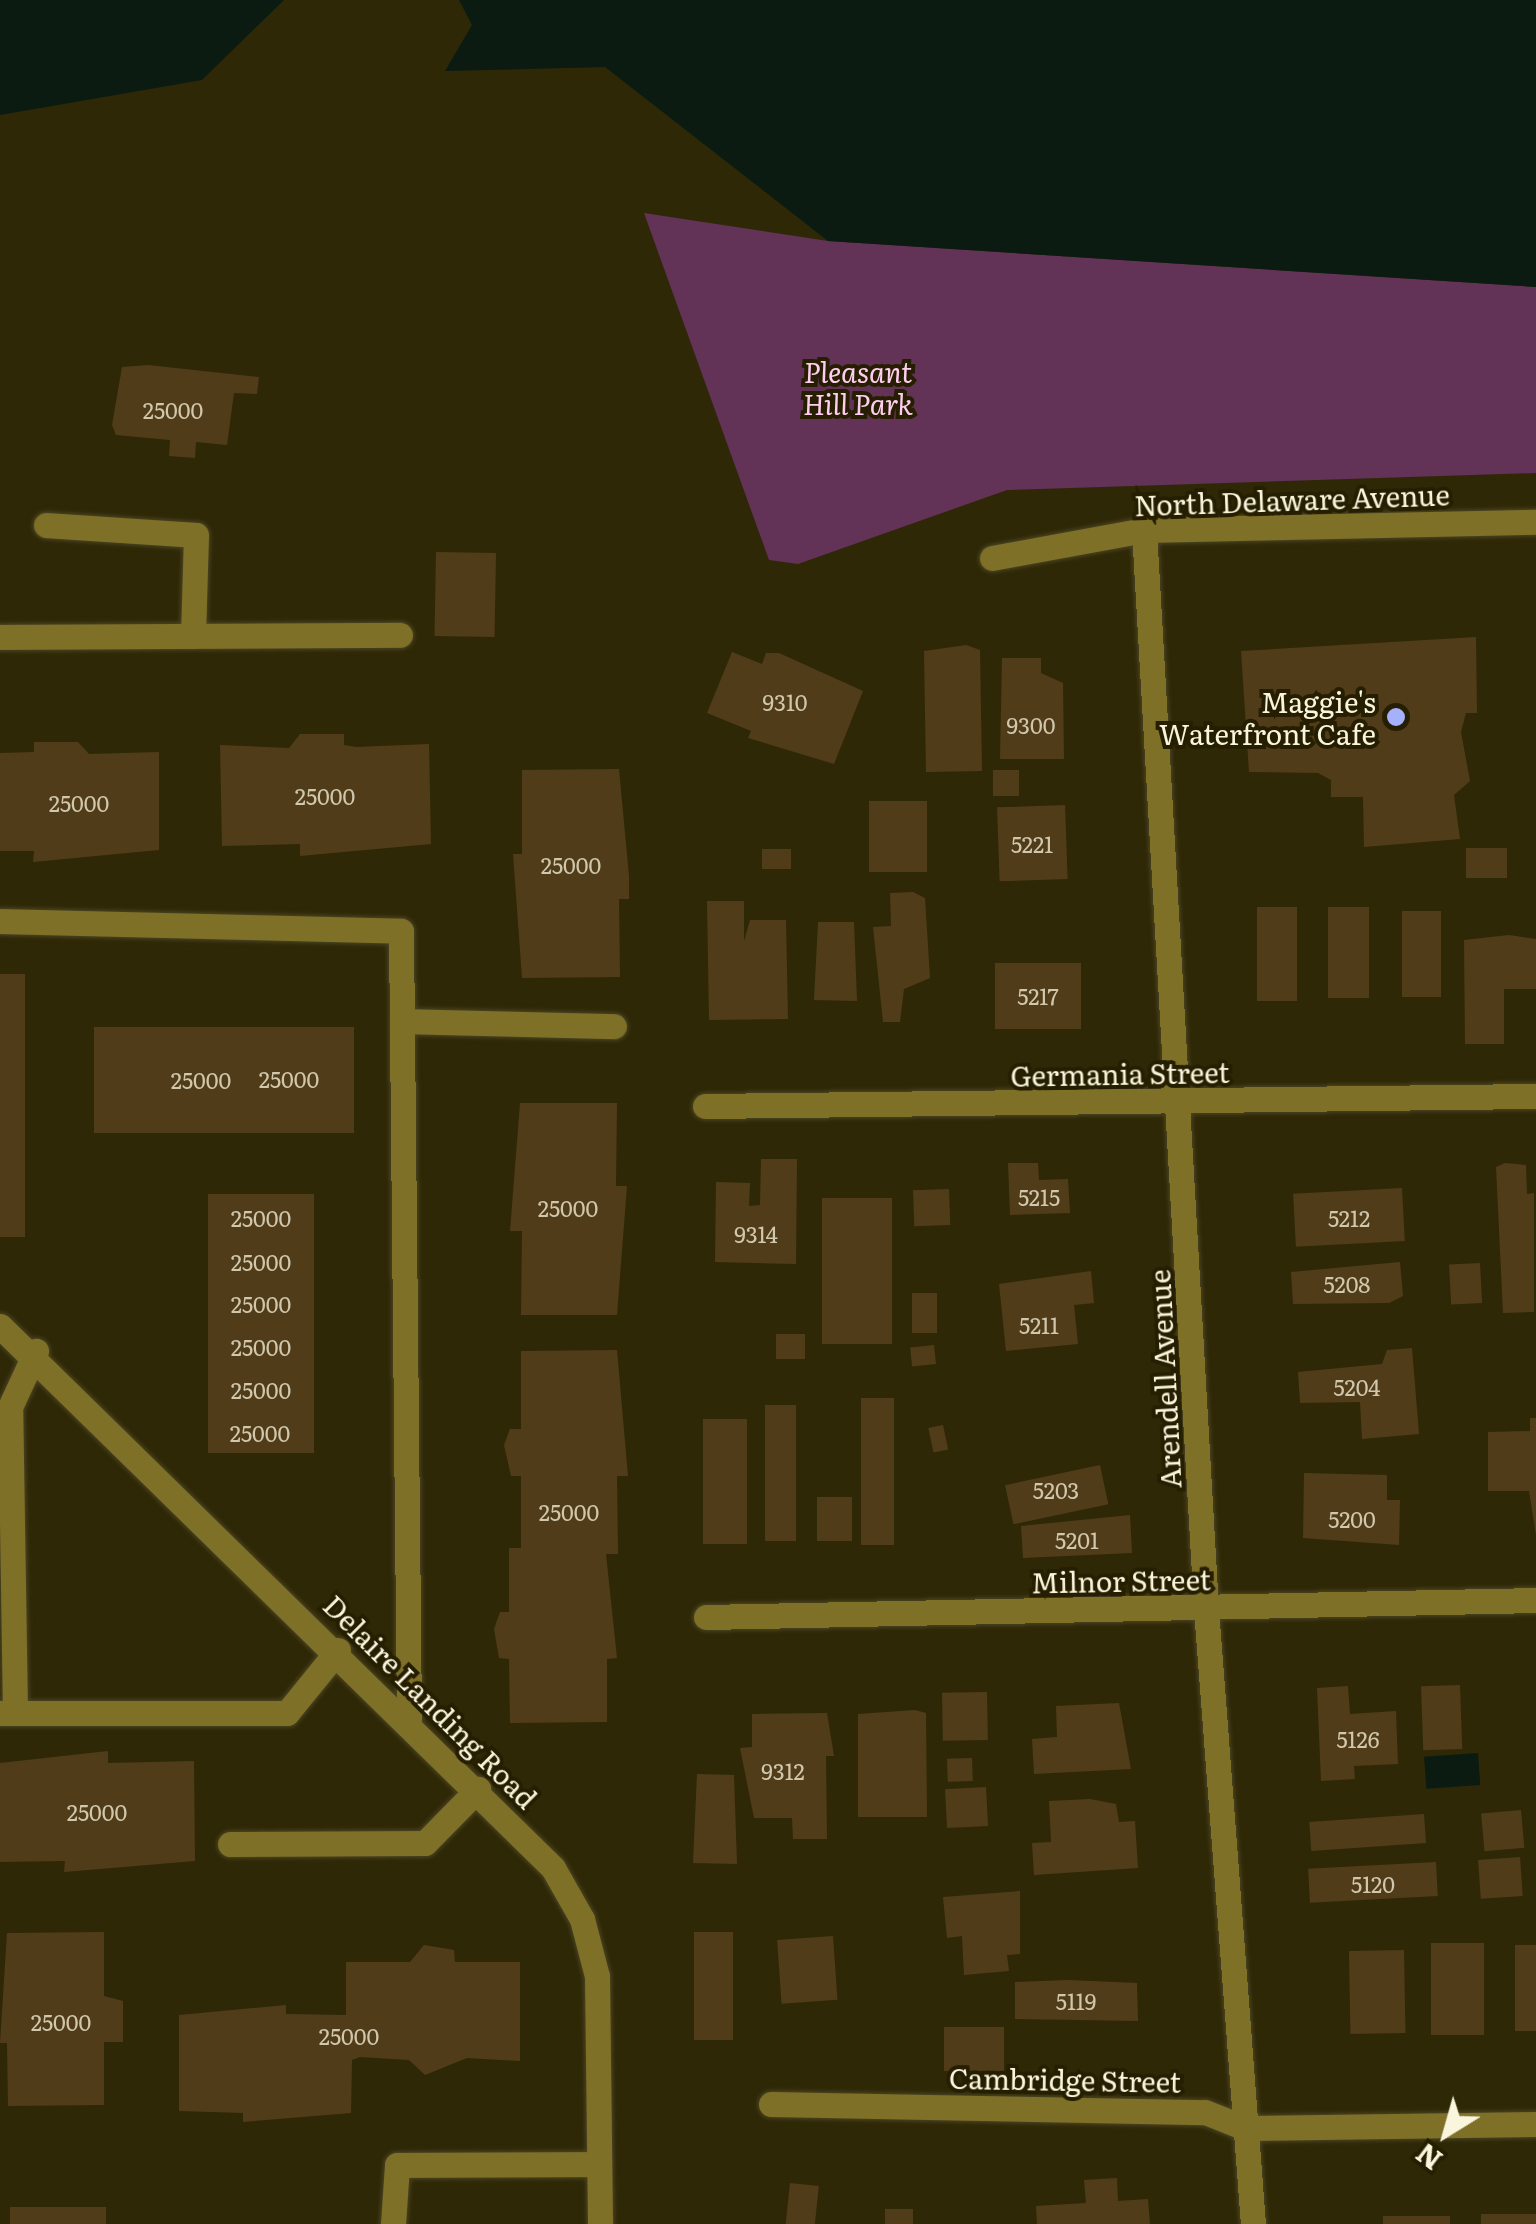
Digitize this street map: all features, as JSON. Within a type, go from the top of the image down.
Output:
[{"type":"street","name":"North Delaware Avenue","points":[[992,558],[1144,530],[1536,522]]},
{"type":"street","points":[[46,525],[196,534],[193,636]]},
{"type":"street","name":"Arendell Avenue","points":[[1144,530],[1180,1100],[1206,1609],[1254,2224]]},
{"type":"street","points":[[0,638],[400,634]]},
{"type":"street","points":[[0,920],[401,930],[409,1720]]},
{"type":"street","points":[[402,1021],[614,1026]]},
{"type":"street","name":"Germania Street","points":[[705,1106],[1536,1096]]},
{"type":"street","name":"Delaire Landing Road","points":[[0,1326],[36,1352],[409,1720],[553,1868],[582,1919],[596,1976],[600,2224]]},
{"type":"street","points":[[36,1352],[5,1407],[8,1713],[287,1714],[338,1650]]},
{"type":"street","name":"Milnor Street","points":[[706,1617],[1536,1600]]},
{"type":"street","points":[[230,1844],[424,1843],[478,1789]]},
{"type":"street","name":"Cambridge Street","points":[[771,2104],[1205,2112],[1245,2128],[1536,2124]]},
{"type":"street","points":[[392,2224],[397,2165],[599,2164]]},
{"type":"green space","name":"Pleasant Hill Park","points":[[644,213],[828,241],[1536,287],[1536,473],[1007,490],[798,564],[769,560]]},
{"type":"shaded area","points":[[0,0],[284,0],[202,80],[0,115]]},
{"type":"shaded area","points":[[459,0],[1536,0],[1536,287],[828,241],[605,67],[445,71],[472,25]]},
{"type":"shaded area","points":[[1478,1753],[1480,1785],[1426,1789],[1424,1757]]},
{"type":"building","points":[[148,365],[259,377],[257,394],[234,393],[227,445],[196,442],[195,458],[169,456],[170,440],[116,435],[112,425],[122,367]]},
{"type":"building","points":[[436,552],[496,553],[495,637],[435,636]]},
{"type":"building","points":[[1476,637],[1477,713],[1466,713],[1461,732],[1470,781],[1454,795],[1460,839],[1364,847],[1363,797],[1331,797],[1331,780],[1318,773],[1249,772],[1241,651]]},
{"type":"building","points":[[966,645],[980,650],[982,771],[926,772],[924,651]]},
{"type":"building","points":[[732,652],[762,664],[766,653],[779,653],[863,691],[834,764],[748,738],[751,731],[707,713]]},
{"type":"building","points":[[1002,658],[1041,658],[1041,673],[1063,683],[1064,759],[1000,759]]},
{"type":"building","points":[[300,734],[344,734],[344,745],[356,747],[429,744],[431,844],[300,856],[300,844],[222,846],[220,745],[289,748]]},
{"type":"building","points":[[34,742],[78,742],[89,754],[159,752],[159,850],[33,862],[34,851],[0,851],[0,753],[34,752]]},
{"type":"building","points":[[619,769],[629,876],[629,899],[619,899],[620,977],[522,978],[513,854],[522,854],[522,770]]},
{"type":"building","points":[[993,770],[1019,770],[1019,796],[993,796]]},
{"type":"building","points":[[869,801],[927,801],[927,872],[869,872]]},
{"type":"building","points":[[1065,805],[1068,879],[1000,881],[997,807]]},
{"type":"building","points":[[1466,848],[1507,848],[1507,878],[1466,878]]},
{"type":"building","points":[[762,849],[791,849],[791,869],[762,869]]},
{"type":"building","points":[[913,892],[925,898],[930,978],[904,989],[900,1022],[883,1022],[873,927],[891,926],[890,893]]},
{"type":"building","points":[[707,901],[744,901],[744,941],[750,920],[786,920],[788,1019],[709,1020]]},
{"type":"building","points":[[1257,907],[1297,907],[1297,1001],[1257,1001]]},
{"type":"building","points":[[1328,907],[1369,907],[1369,998],[1328,998]]},
{"type":"building","points":[[1402,911],[1441,911],[1441,997],[1402,997]]},
{"type":"building","points":[[818,922],[854,922],[857,1001],[814,1000]]},
{"type":"building","points":[[1509,935],[1536,939],[1536,989],[1504,989],[1504,1044],[1465,1044],[1464,940]]},
{"type":"building","points":[[995,963],[1081,963],[1081,1029],[995,1029]]},
{"type":"building","points":[[0,974],[25,974],[25,1237],[0,1237]]},
{"type":"building","points":[[94,1027],[354,1027],[354,1133],[94,1133]]},
{"type":"building","points":[[520,1103],[617,1103],[616,1186],[627,1186],[617,1315],[521,1315],[522,1231],[510,1231]]},
{"type":"building","points":[[761,1159],[797,1159],[796,1264],[715,1262],[716,1182],[750,1183],[749,1206],[760,1205]]},
{"type":"building","points":[[1008,1163],[1038,1163],[1039,1180],[1068,1179],[1070,1213],[1010,1215]]},
{"type":"building","points":[[1505,1163],[1526,1165],[1527,1194],[1534,1193],[1534,1312],[1503,1313],[1496,1167]]},
{"type":"building","points":[[1402,1188],[1405,1241],[1296,1247],[1293,1194]]},
{"type":"building","points":[[949,1189],[950,1225],[914,1226],[913,1190]]},
{"type":"building","points":[[208,1194],[314,1194],[314,1453],[208,1453]]},
{"type":"building","points":[[822,1198],[892,1198],[892,1344],[822,1344]]},
{"type":"building","points":[[1400,1262],[1403,1296],[1389,1303],[1293,1304],[1291,1272]]},
{"type":"building","points":[[1480,1263],[1482,1303],[1451,1305],[1449,1265]]},
{"type":"building","points":[[1091,1271],[1094,1303],[1074,1305],[1078,1344],[1006,1351],[999,1284]]},
{"type":"building","points":[[912,1293],[937,1293],[937,1333],[912,1333]]},
{"type":"building","points":[[776,1334],[805,1334],[805,1359],[776,1359]]},
{"type":"building","points":[[934,1345],[936,1364],[912,1366],[910,1348]]},
{"type":"building","points":[[1412,1348],[1419,1434],[1362,1439],[1360,1402],[1300,1403],[1298,1372],[1382,1364],[1387,1350]]},
{"type":"building","points":[[617,1350],[628,1476],[617,1476],[618,1554],[606,1554],[617,1658],[607,1659],[607,1722],[510,1723],[509,1659],[499,1658],[494,1629],[500,1612],[509,1612],[509,1548],[521,1548],[521,1476],[511,1476],[504,1445],[510,1429],[521,1429],[521,1351]]},
{"type":"building","points":[[861,1398],[894,1398],[894,1545],[861,1545]]},
{"type":"building","points":[[765,1405],[796,1405],[796,1541],[765,1541]]},
{"type":"building","points":[[1530,1418],[1536,1418],[1536,1535],[1529,1491],[1488,1491],[1488,1432],[1530,1431]]},
{"type":"building","points":[[703,1419],[747,1419],[747,1544],[703,1544]]},
{"type":"building","points":[[943,1425],[948,1449],[934,1453],[928,1428]]},
{"type":"building","points":[[1100,1465],[1108,1504],[1013,1524],[1005,1485]]},
{"type":"building","points":[[1304,1473],[1387,1475],[1387,1500],[1400,1500],[1399,1545],[1303,1538]]},
{"type":"building","points":[[817,1497],[852,1497],[852,1541],[817,1541]]},
{"type":"building","points":[[1130,1515],[1132,1553],[1023,1558],[1021,1526]]},
{"type":"building","points":[[1460,1685],[1462,1749],[1423,1750],[1421,1686]]},
{"type":"building","points":[[1348,1686],[1350,1714],[1396,1711],[1398,1764],[1354,1766],[1355,1779],[1321,1781],[1317,1688]]},
{"type":"building","points":[[987,1692],[988,1740],[943,1741],[942,1693]]},
{"type":"building","points":[[1119,1703],[1131,1769],[1034,1774],[1032,1739],[1057,1737],[1056,1706]]},
{"type":"building","points":[[915,1710],[926,1713],[927,1817],[858,1817],[858,1714]]},
{"type":"building","points":[[827,1713],[834,1756],[826,1756],[827,1839],[793,1839],[792,1818],[754,1818],[740,1748],[752,1747],[752,1714]]},
{"type":"building","points":[[108,1751],[108,1763],[194,1761],[195,1861],[64,1872],[65,1861],[0,1862],[0,1763]]},
{"type":"building","points":[[972,1758],[973,1781],[948,1782],[947,1759]]},
{"type":"building","points":[[697,1774],[734,1775],[737,1864],[693,1863]]},
{"type":"building","points":[[986,1787],[988,1826],[947,1828],[945,1789]]},
{"type":"building","points":[[1090,1799],[1116,1804],[1119,1822],[1135,1821],[1138,1868],[1034,1875],[1032,1843],[1051,1842],[1049,1801]]},
{"type":"building","points":[[1521,1810],[1524,1848],[1484,1851],[1481,1813]]},
{"type":"building","points":[[1424,1814],[1426,1843],[1311,1851],[1309,1822]]},
{"type":"building","points":[[1520,1857],[1523,1896],[1481,1899],[1478,1860]]},
{"type":"building","points":[[1436,1862],[1438,1896],[1310,1903],[1308,1869]]},
{"type":"building","points":[[1020,1891],[1020,1954],[1007,1955],[1009,1971],[964,1975],[962,1936],[947,1938],[943,1897]]},
{"type":"building","points":[[104,1932],[104,1996],[123,2001],[123,2042],[104,2042],[104,2105],[8,2106],[7,2043],[0,2043],[7,1933]]},
{"type":"building","points":[[694,1932],[733,1932],[733,2040],[694,2040]]},
{"type":"building","points":[[833,1936],[837,2000],[782,2004],[777,1940]]},
{"type":"building","points":[[1431,1943],[1484,1943],[1484,2035],[1431,2035]]},
{"type":"building","points":[[424,1945],[454,1950],[455,1962],[520,1962],[520,2061],[467,2058],[425,2075],[409,2060],[360,2057],[352,2060],[351,2113],[243,2122],[243,2113],[179,2111],[179,2015],[286,2005],[286,2014],[346,2015],[346,1962],[410,1962]]},
{"type":"building","points":[[1515,1945],[1536,1945],[1536,2031],[1515,2031]]},
{"type":"building","points":[[1404,1950],[1405,2033],[1350,2034],[1349,1951]]},
{"type":"building","points":[[1015,1982],[1137,1983],[1138,2021],[1015,2019]]},
{"type":"building","points":[[944,2027],[1004,2027],[1004,2071],[944,2071]]},
{"type":"building","points":[[1117,2178],[1118,2201],[1148,2199],[1150,2224],[1037,2224],[1036,2206],[1086,2203],[1084,2180]]},
{"type":"building","points":[[790,2183],[819,2186],[815,2224],[786,2224]]},
{"type":"building","points":[[10,2207],[106,2207],[106,2224],[10,2224]]},
{"type":"building","points":[[885,2209],[913,2209],[913,2224],[885,2224]]},
{"type":"building","points":[[1481,2214],[1536,2214],[1536,2224],[1481,2224]]},
{"type":"building","points":[[1383,2216],[1450,2216],[1450,2224],[1383,2224]]},
{"type":"place","name":"Maggie's Waterfront Cafe","points":[[1396,717]]}]
